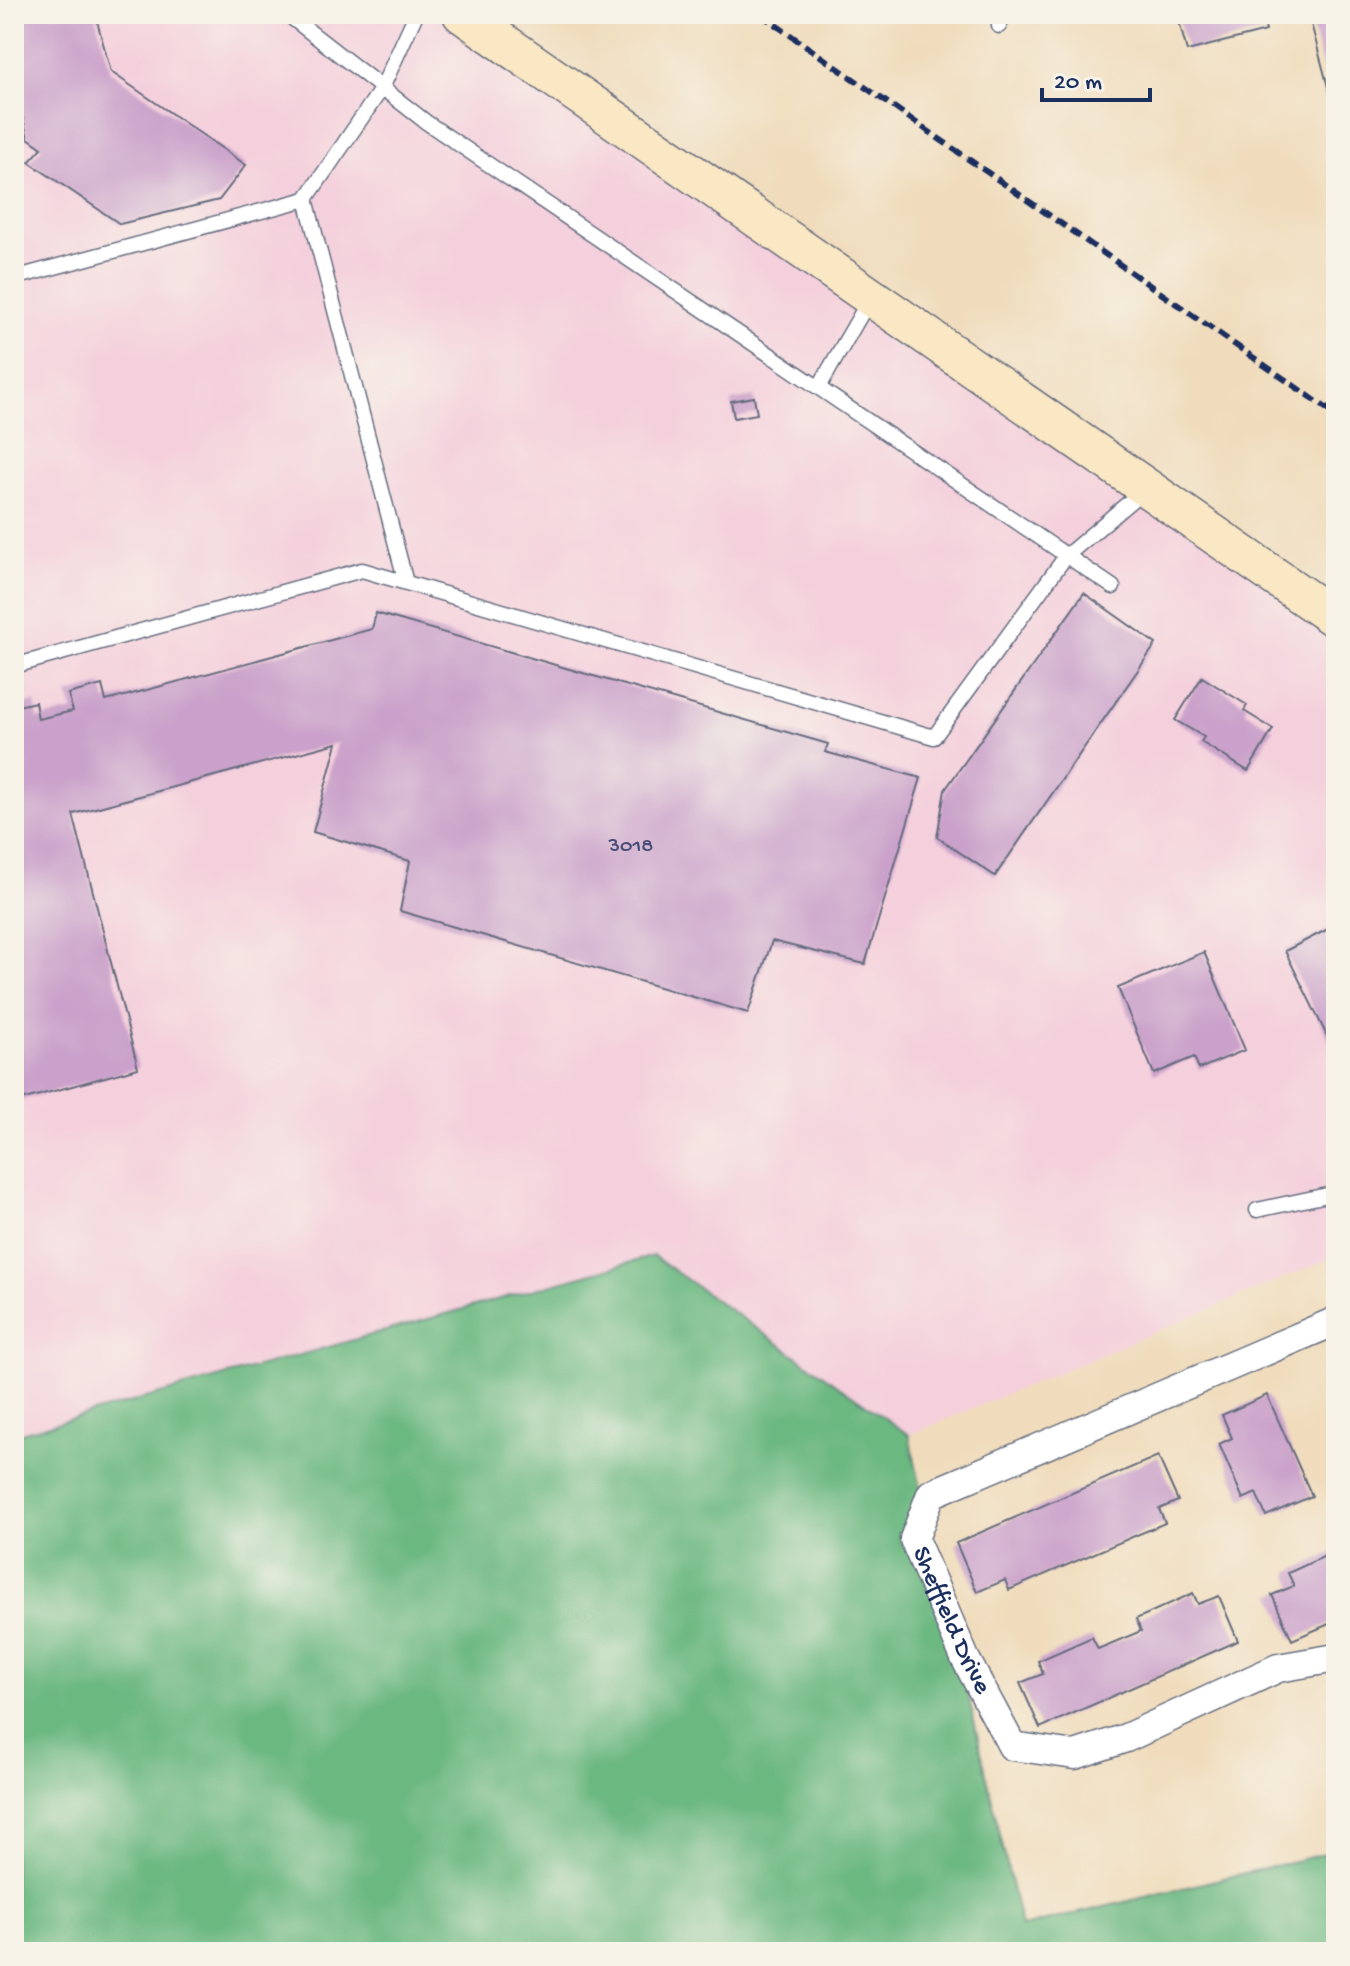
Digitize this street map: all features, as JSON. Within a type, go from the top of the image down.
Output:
[{"type":"main road","points":[[462,14],[1336,619]]},
{"type":"street","name":"Sheffield Drive","points":[[1336,1321],[931,1494],[914,1539],[965,1658],[1012,1746],[1075,1755],[1126,1738],[1278,1668],[1336,1658]]},
{"type":"lane","points":[[287,14],[426,122],[1113,587]]},
{"type":"lane","points":[[14,278],[306,199],[382,88],[416,14]]},
{"type":"lane","points":[[306,199],[406,583]]},
{"type":"lane","points":[[819,387],[871,297]]},
{"type":"lane","points":[[14,666],[362,570],[934,737],[1066,556],[1146,488]]},
{"type":"lane","points":[[1257,1210],[1332,1194]]},
{"type":"shaded area","points":[[14,14],[466,14],[1336,613],[1336,1256],[909,1435],[653,1256],[14,1435]]},
{"type":"green space","points":[[653,1256],[909,1435],[1021,1927],[1336,1851],[1336,1952],[14,1952],[14,1435]]},
{"type":"building","points":[[14,14],[95,14],[111,72],[246,165],[219,200],[120,224],[29,162],[42,148],[28,138],[14,84]]},
{"type":"building","points":[[1177,14],[1262,14],[1266,31],[1187,51]]},
{"type":"building","points":[[1336,14],[1336,117],[1309,16]]},
{"type":"building","points":[[754,397],[757,414],[734,418],[731,401]]},
{"type":"building","points":[[1084,593],[1156,644],[995,876],[937,837],[945,790]]},
{"type":"building","points":[[376,613],[828,744],[825,752],[921,778],[865,964],[772,941],[748,1013],[400,911],[410,861],[313,832],[337,743],[73,814],[138,1068],[14,1102],[14,707],[35,702],[38,719],[73,711],[68,694],[102,685],[106,701],[372,629]]},
{"type":"building","points":[[1202,677],[1247,705],[1244,711],[1273,729],[1248,771],[1201,742],[1204,737],[1175,720]]},
{"type":"building","points":[[1336,925],[1336,1041],[1331,1044],[1285,951]]},
{"type":"building","points":[[1204,952],[1245,1050],[1199,1069],[1194,1057],[1154,1074],[1118,988]]},
{"type":"building","points":[[1267,1395],[1312,1496],[1266,1516],[1256,1493],[1243,1499],[1219,1444],[1232,1438],[1222,1415]]},
{"type":"building","points":[[1158,1456],[1178,1501],[1159,1509],[1165,1523],[1009,1590],[1005,1580],[977,1592],[956,1543]]},
{"type":"building","points":[[1336,1551],[1336,1621],[1292,1640],[1272,1595],[1294,1586],[1288,1573]]},
{"type":"building","points":[[1193,1593],[1198,1604],[1219,1596],[1238,1641],[1040,1728],[1020,1683],[1043,1674],[1038,1661],[1092,1637],[1098,1649],[1141,1631],[1136,1619]]},
{"type":"railway","points":[[760,14],[1336,415]]}]
